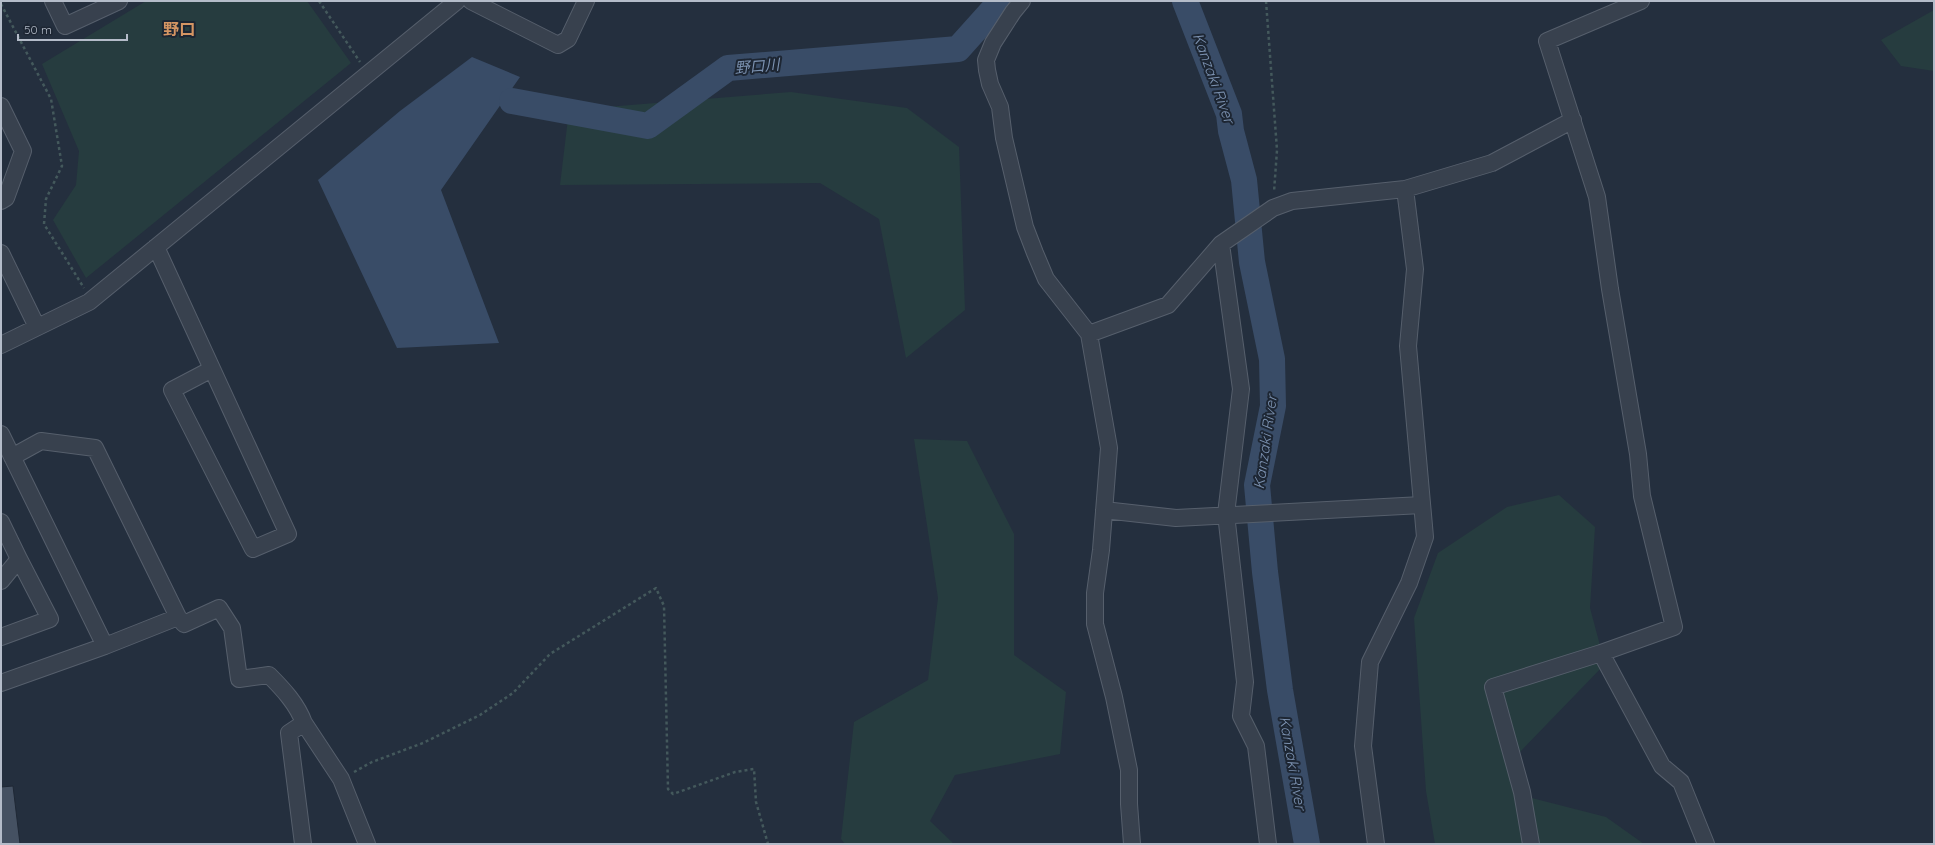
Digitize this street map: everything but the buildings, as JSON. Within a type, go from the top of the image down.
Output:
[{"type":"street","points":[[53,1],[65,26],[119,1]]},
{"type":"street","points":[[1,345],[37,327],[156,247],[457,1]]},
{"type":"street","points":[[471,1],[558,44],[568,40],[586,1]]},
{"type":"street","points":[[1022,1],[993,43],[986,60],[987,70],[990,84],[1000,107],[1004,138],[1025,227],[1035,253],[1046,279],[1089,334],[1109,448],[1104,510],[1094,593],[1095,624],[1114,697],[1129,770],[1129,804],[1132,844]]},
{"type":"street","points":[[1531,844],[1522,792],[1493,687],[1601,653],[1674,627],[1642,496],[1638,454],[1610,289],[1597,196],[1547,41],[1641,1]]},
{"type":"street","points":[[1,106],[23,150],[6,198],[1,201]]},
{"type":"street","points":[[1089,334],[1168,305],[1221,244],[1273,208],[1292,201],[1405,189],[1492,163],[1573,120]]},
{"type":"street","points":[[1376,844],[1363,746],[1370,662],[1409,583],[1425,537],[1408,346],[1415,269],[1405,189]]},
{"type":"street","points":[[1221,244],[1241,389],[1226,514],[1245,682],[1241,716],[1246,729],[1256,746],[1268,844]]},
{"type":"street","points":[[156,247],[288,534],[253,549],[172,390],[212,369]]},
{"type":"street","points":[[1,253],[37,327]]},
{"type":"street","points":[[1,434],[105,646]]},
{"type":"street","points":[[12,457],[41,441],[94,448],[178,617],[184,624],[219,608],[232,628],[239,679],[269,675],[283,690],[300,713],[304,723],[341,779],[367,844]]},
{"type":"street","points":[[1104,510],[1176,518],[1226,514],[1422,505]]},
{"type":"street","points":[[1,522],[50,619],[1,637]]},
{"type":"street","points":[[1,581],[20,559]]},
{"type":"street","points":[[1,683],[105,646],[178,617]]},
{"type":"street","points":[[1601,653],[1662,766],[1681,782],[1706,844]]},
{"type":"street","points":[[303,844],[289,733],[304,723]]},
{"type":"path","points":[[319,1],[361,63],[355,68]]},
{"type":"path","points":[[1266,1],[1277,150],[1273,208]]},
{"type":"path","points":[[1,4],[51,99],[62,166],[46,199],[44,224],[86,295]]},
{"type":"path","points":[[86,295],[90,283]]},
{"type":"path","points":[[341,779],[372,762],[423,743],[480,715],[513,693],[550,654],[656,588],[664,606],[668,789],[673,794],[735,772],[754,769],[756,802],[768,844]]},
{"type":"green space","points":[[146,1],[307,1],[351,63],[86,278],[53,220],[76,185],[79,151],[42,64]]},
{"type":"green space","points":[[1934,10],[1934,71],[1901,66],[1881,40]]},
{"type":"green space","points":[[791,92],[907,108],[959,147],[965,310],[906,358],[879,219],[820,183],[560,185],[569,110]]},
{"type":"green space","points":[[914,439],[967,441],[1014,534],[1014,655],[1066,692],[1060,754],[955,775],[930,821],[954,844],[845,844],[841,839],[854,722],[928,680],[938,598]]},
{"type":"green space","points":[[1559,495],[1595,527],[1590,608],[1605,664],[1520,752],[1524,796],[1606,817],[1644,844],[1435,844],[1426,791],[1414,618],[1438,553],[1507,507]]},
{"type":"water","points":[[472,57],[520,77],[441,190],[499,343],[397,348],[318,180],[400,111]]},
{"type":"waterway","name":"野口川","points":[[512,101],[648,126],[728,68],[958,49],[1001,1]]},
{"type":"waterway","name":"Kanzaki River","points":[[1185,1],[1229,114],[1231,131],[1244,180],[1252,262],[1272,359],[1273,406],[1257,485],[1265,572],[1280,690],[1307,844]]},
{"type":"district","name":"野口","points":[[179,29]]}]
